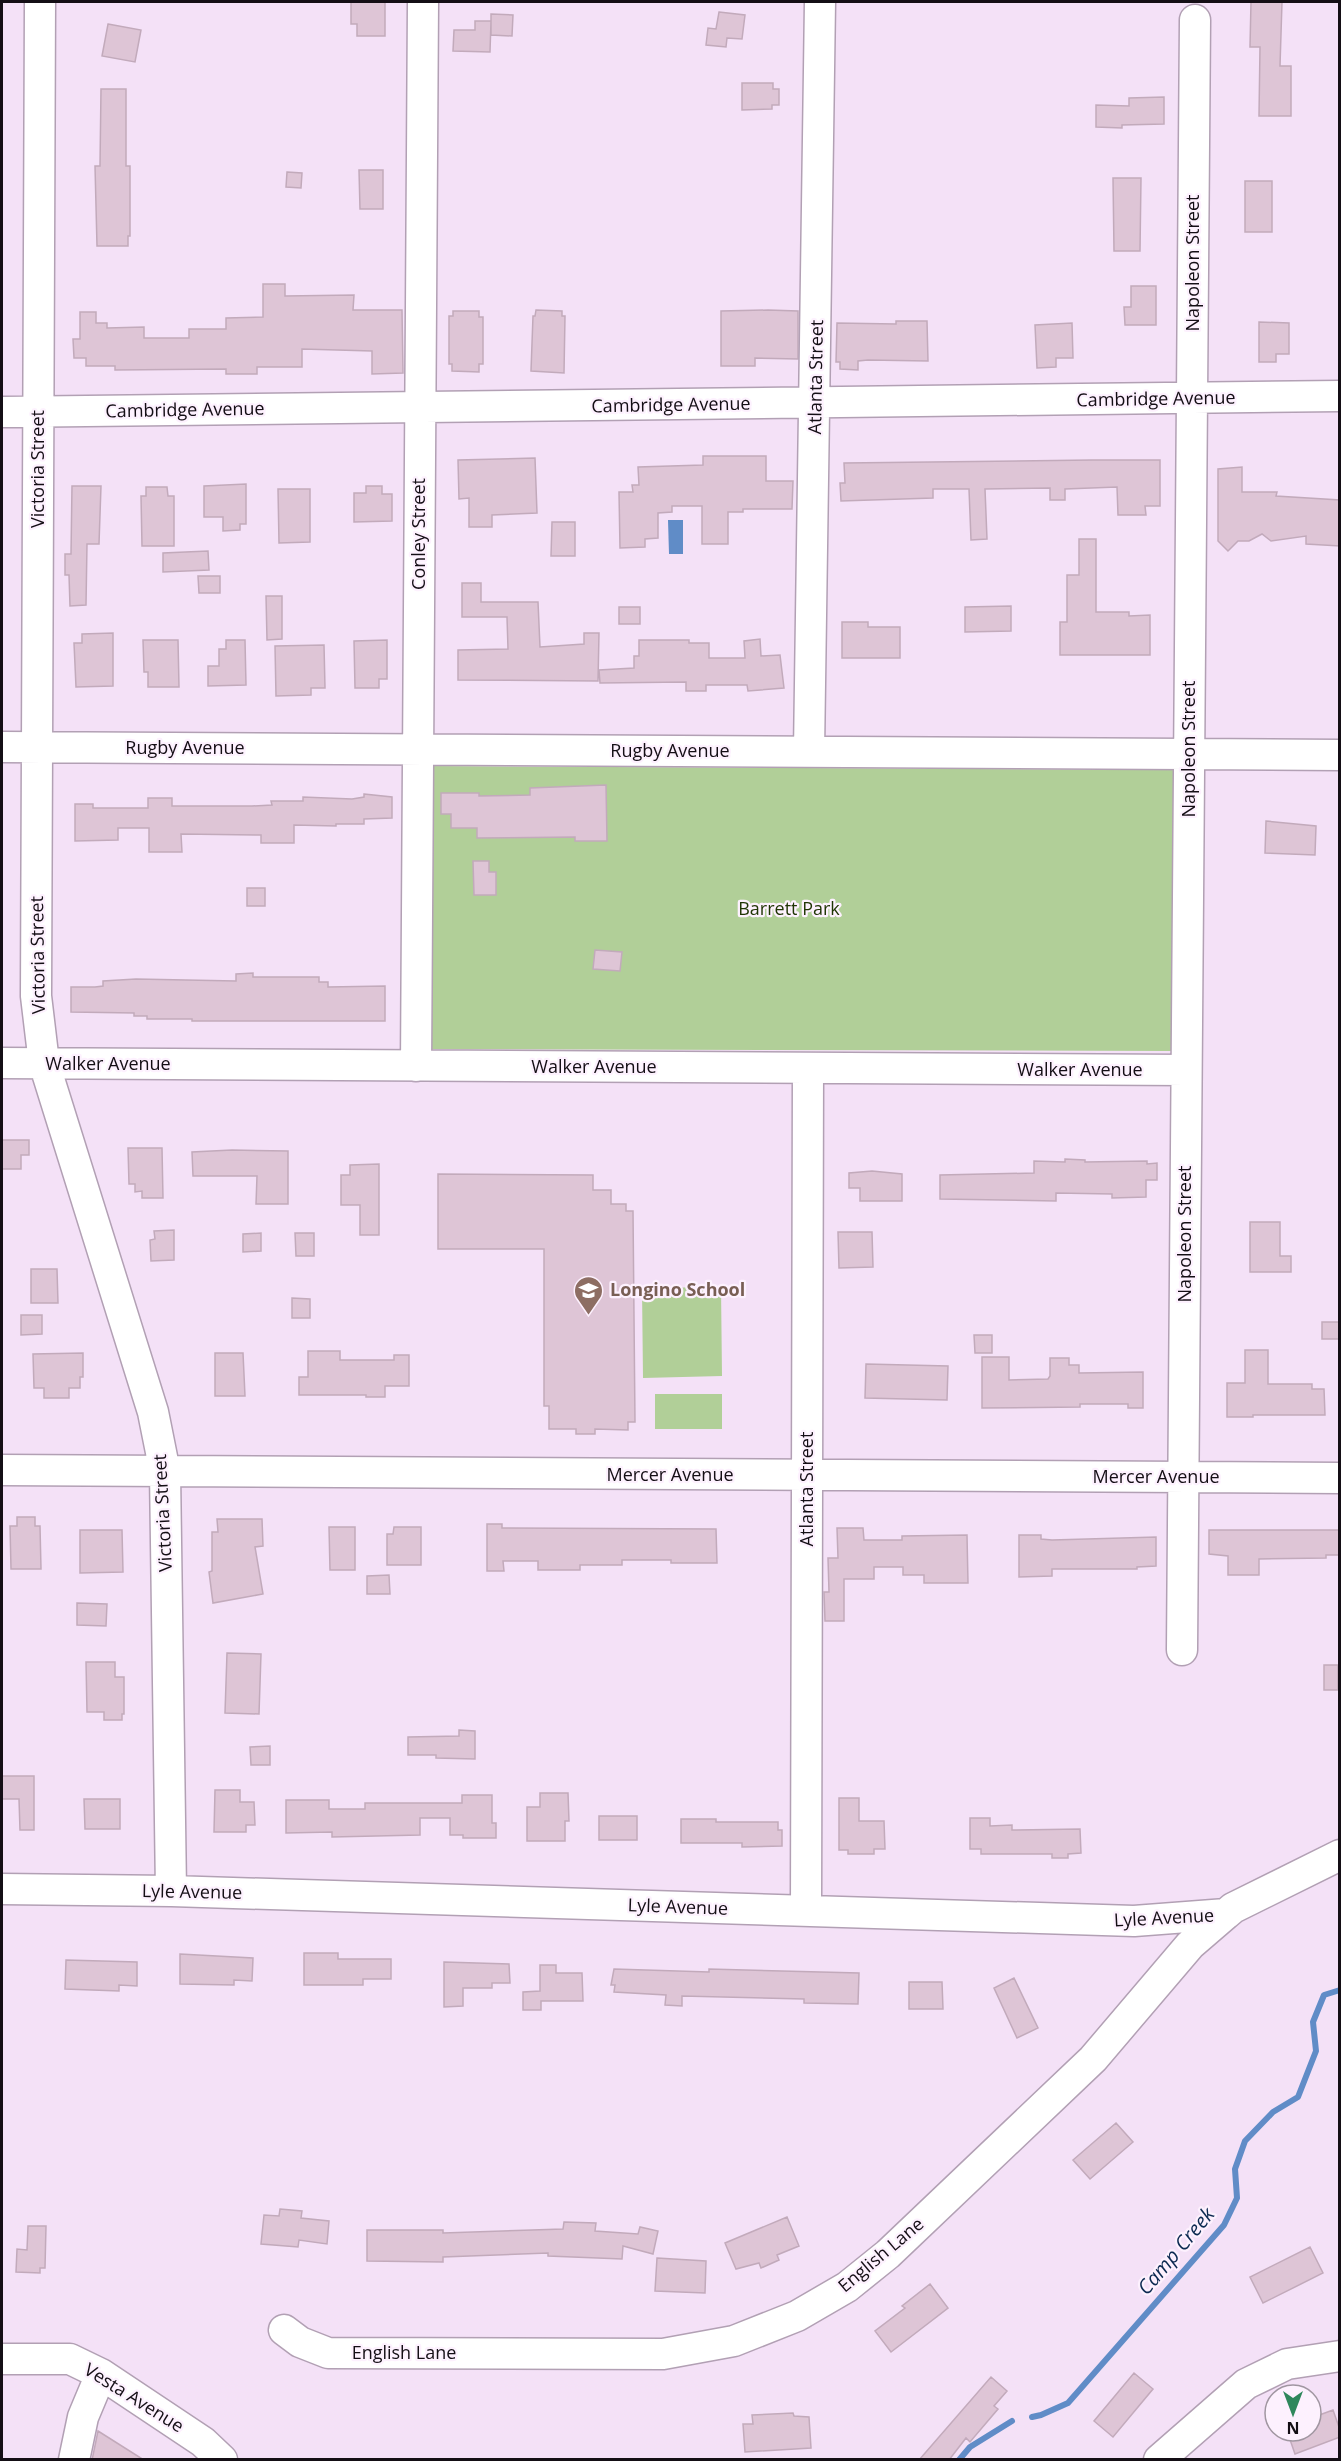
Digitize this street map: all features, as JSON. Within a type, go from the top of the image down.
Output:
[{"type":"street","name":"Victoria Street","points":[[40,2],[36,996],[44,1063],[153,1412],[165,1472],[171,1891]]},
{"type":"street","name":"Conley Street","points":[[416,1066],[423,2]]},
{"type":"street","name":"Atlanta Street","points":[[809,752],[820,2]]},
{"type":"street","name":"Napoleon Street","points":[[1182,1650],[1195,20]]},
{"type":"street","name":"Cambridge Avenue","points":[[2,412],[1340,396]]},
{"type":"street","name":"Rugby Avenue","points":[[2,747],[1340,755]]},
{"type":"street","name":"Walker Avenue","points":[[2,1063],[1186,1070]]},
{"type":"street","name":"Atlanta Street","points":[[806,1911],[808,1068]]},
{"type":"street","name":"Mercer Avenue","points":[[2,1470],[1340,1478]]},
{"type":"street","name":"Lyle Avenue","points":[[2,1889],[171,1891],[1134,1922],[1226,1914],[1233,1908],[1340,1855]]},
{"type":"street","name":"English Lane","points":[[284,2330],[300,2342],[328,2353],[663,2354],[734,2341],[797,2316],[847,2287],[888,2254],[1093,2059],[1190,1945],[1226,1914]]},
{"type":"street","points":[[1159,2460],[1246,2384],[1287,2364],[1340,2356]]},
{"type":"street","name":"Vesta Avenue","points":[[2,2359],[70,2359],[101,2374],[203,2442],[222,2460]]},
{"type":"street","points":[[74,2460],[83,2417],[101,2374]]},
{"type":"green space","name":"Barrett Park","points":[[429,766],[1177,770],[1171,1051],[429,1049]]},
{"type":"green space","points":[[721,1287],[722,1376],[643,1378],[642,1288]]},
{"type":"green space","points":[[655,1394],[722,1394],[722,1429],[655,1429]]},
{"type":"water","points":[[668,520],[683,520],[683,554],[669,554]]},
{"type":"building","points":[[351,2],[385,2],[385,36],[357,36],[357,24],[351,24]]},
{"type":"building","points":[[1251,2],[1282,2],[1280,66],[1291,66],[1291,116],[1259,116],[1260,47],[1250,47]]},
{"type":"building","points":[[719,12],[745,15],[742,39],[727,38],[726,47],[706,45],[708,28],[716,29]]},
{"type":"building","points":[[491,14],[513,15],[512,36],[491,35]]},
{"type":"building","points":[[475,21],[491,21],[490,52],[453,51],[454,30],[475,30]]},
{"type":"building","points":[[108,24],[141,30],[135,62],[102,56]]},
{"type":"building","points":[[742,83],[773,83],[773,89],[779,89],[779,105],[772,105],[772,109],[742,110]]},
{"type":"building","points":[[101,89],[126,89],[126,166],[130,166],[128,246],[97,246],[95,166],[100,166]]},
{"type":"building","points":[[1164,97],[1164,124],[1122,125],[1122,128],[1096,127],[1096,105],[1129,106],[1129,98]]},
{"type":"building","points":[[359,170],[383,170],[383,209],[360,209]]},
{"type":"building","points":[[287,172],[302,173],[301,188],[286,187]]},
{"type":"building","points":[[1113,178],[1141,178],[1140,251],[1114,251]]},
{"type":"building","points":[[1245,181],[1272,181],[1272,232],[1245,232]]},
{"type":"building","points":[[263,284],[285,284],[285,296],[354,295],[353,310],[402,310],[403,373],[372,374],[372,351],[302,349],[302,367],[257,367],[257,374],[226,374],[226,369],[115,370],[115,366],[86,366],[86,358],[74,358],[73,339],[80,339],[80,312],[96,312],[96,323],[107,323],[107,328],[144,327],[144,338],[189,338],[189,329],[226,329],[226,318],[263,317]]},
{"type":"building","points":[[1131,286],[1156,286],[1156,325],[1125,325],[1124,307],[1131,307]]},
{"type":"building","points":[[536,310],[562,311],[562,316],[565,316],[564,373],[531,371],[533,316]]},
{"type":"building","points":[[453,311],[479,311],[479,317],[483,317],[483,364],[479,364],[479,372],[452,371],[452,364],[449,364],[449,316],[453,316]]},
{"type":"building","points":[[721,311],[798,311],[798,359],[755,358],[755,366],[721,366]]},
{"type":"building","points":[[896,321],[927,321],[928,361],[868,360],[858,361],[858,370],[840,369],[840,362],[836,362],[837,323],[896,324]]},
{"type":"building","points":[[1259,322],[1289,323],[1289,354],[1276,354],[1276,362],[1259,362]]},
{"type":"building","points":[[1072,323],[1073,358],[1056,358],[1056,367],[1037,368],[1035,325]]},
{"type":"building","points":[[703,456],[766,456],[766,481],[793,481],[792,509],[743,509],[743,512],[728,512],[728,544],[702,544],[702,506],[672,506],[672,512],[658,513],[658,538],[645,539],[645,547],[620,548],[619,492],[633,492],[632,485],[639,485],[638,467],[703,465]]},
{"type":"building","points":[[535,458],[537,513],[492,515],[492,527],[469,527],[469,498],[459,499],[458,460]]},
{"type":"building","points":[[1160,460],[1160,506],[1145,506],[1146,515],[1118,515],[1117,487],[1065,489],[1065,500],[1050,500],[1050,488],[985,489],[987,539],[971,540],[969,489],[933,489],[933,498],[841,501],[840,483],[845,483],[844,463]]},
{"type":"building","points":[[1242,467],[1242,492],[1277,492],[1276,496],[1340,500],[1340,546],[1306,544],[1306,536],[1271,541],[1262,534],[1249,541],[1238,541],[1228,551],[1218,541],[1218,469]]},
{"type":"building","points":[[246,484],[246,524],[240,524],[240,530],[223,531],[223,517],[204,517],[204,486]]},
{"type":"building","points":[[72,486],[101,486],[99,544],[87,544],[86,605],[70,606],[69,575],[65,575],[65,554],[71,554]]},
{"type":"building","points":[[366,486],[382,486],[382,494],[392,494],[392,521],[354,522],[354,493],[366,493]]},
{"type":"building","points":[[146,487],[167,487],[168,496],[174,496],[174,546],[142,546],[141,496],[146,496]]},
{"type":"building","points":[[278,489],[310,489],[310,542],[279,543]]},
{"type":"building","points":[[552,522],[575,522],[575,556],[551,556]]},
{"type":"building","points":[[1079,539],[1096,539],[1096,612],[1129,612],[1129,616],[1150,615],[1150,655],[1060,655],[1060,622],[1067,622],[1067,575],[1079,575]]},
{"type":"building","points":[[208,551],[209,570],[163,572],[163,553]]},
{"type":"building","points":[[198,576],[220,576],[220,593],[199,593]]},
{"type":"building","points":[[462,583],[481,583],[481,602],[538,602],[540,647],[584,644],[584,633],[599,633],[598,681],[458,680],[458,650],[508,649],[507,617],[462,617]]},
{"type":"building","points":[[266,596],[282,596],[282,639],[267,640]]},
{"type":"building","points":[[1011,606],[1011,631],[965,632],[965,607]]},
{"type":"building","points":[[619,607],[640,607],[640,624],[619,624]]},
{"type":"building","points":[[842,622],[868,622],[868,627],[900,627],[900,658],[842,658]]},
{"type":"building","points":[[113,633],[113,686],[76,687],[74,643],[82,643],[82,634]]},
{"type":"building","points":[[760,639],[761,656],[780,655],[784,688],[748,691],[747,685],[706,685],[706,691],[686,691],[686,682],[600,683],[599,670],[634,668],[634,656],[639,656],[639,640],[689,640],[689,643],[709,643],[709,658],[745,658],[744,641]]},
{"type":"building","points":[[143,640],[178,640],[179,687],[148,687],[148,672],[144,672]]},
{"type":"building","points":[[226,640],[245,640],[246,685],[208,686],[208,666],[219,666],[219,649],[226,649]]},
{"type":"building","points":[[387,640],[387,679],[379,679],[379,688],[355,688],[354,641]]},
{"type":"building","points":[[324,645],[325,688],[311,688],[311,695],[276,696],[275,646]]},
{"type":"building","points":[[606,785],[607,841],[575,841],[575,837],[477,838],[477,828],[451,828],[451,814],[441,814],[441,793],[479,793],[479,796],[530,795],[530,788]]},
{"type":"building","points":[[364,794],[392,797],[392,818],[364,819],[364,824],[336,824],[336,826],[294,825],[294,843],[261,843],[261,835],[181,834],[182,852],[149,852],[149,828],[118,828],[118,840],[75,841],[75,804],[93,804],[93,808],[148,808],[148,798],[172,798],[172,806],[252,806],[272,805],[271,801],[303,801],[303,797],[352,799],[364,797]]},
{"type":"building","points":[[1266,821],[1316,826],[1315,855],[1265,853]]},
{"type":"building","points":[[473,861],[489,861],[489,872],[496,872],[496,895],[474,895]]},
{"type":"building","points":[[247,888],[265,888],[265,906],[247,906]]},
{"type":"building","points":[[595,950],[622,952],[620,971],[593,969]]},
{"type":"building","points":[[253,973],[253,977],[319,977],[319,982],[328,982],[328,987],[385,986],[385,1021],[192,1021],[192,1019],[147,1019],[147,1016],[134,1016],[134,1013],[71,1012],[71,987],[95,987],[103,986],[103,981],[136,979],[236,981],[236,974]]},
{"type":"building","points":[[2,1140],[29,1140],[29,1155],[21,1155],[21,1169],[2,1169]]},
{"type":"building","points":[[128,1148],[162,1148],[163,1198],[142,1198],[142,1191],[135,1192],[135,1184],[129,1184]]},
{"type":"building","points":[[288,1151],[288,1204],[256,1204],[257,1176],[193,1176],[192,1152]]},
{"type":"building","points":[[1065,1159],[1085,1160],[1085,1162],[1147,1161],[1147,1164],[1157,1163],[1157,1180],[1146,1180],[1146,1197],[1112,1198],[1112,1194],[1056,1193],[1056,1201],[940,1199],[940,1175],[1034,1173],[1034,1161],[1065,1162]]},
{"type":"building","points":[[379,1164],[379,1235],[360,1235],[360,1205],[341,1205],[341,1175],[350,1175],[350,1165]]},
{"type":"building","points":[[872,1171],[902,1174],[902,1201],[860,1201],[860,1188],[849,1188],[849,1173]]},
{"type":"building","name":"Longino School","points":[[438,1174],[593,1175],[593,1190],[611,1190],[611,1204],[626,1204],[626,1211],[633,1211],[635,1422],[628,1422],[628,1430],[595,1429],[595,1434],[576,1434],[576,1429],[549,1429],[549,1406],[544,1406],[544,1249],[438,1249]]},
{"type":"building","points":[[1250,1222],[1280,1222],[1280,1256],[1291,1256],[1291,1272],[1250,1272]]},
{"type":"building","points":[[174,1230],[174,1260],[151,1261],[150,1240],[155,1239],[154,1231]]},
{"type":"building","points":[[838,1232],[872,1232],[873,1267],[839,1268]]},
{"type":"building","points":[[261,1233],[261,1251],[243,1252],[243,1234]]},
{"type":"building","points":[[295,1233],[314,1233],[314,1256],[296,1256]]},
{"type":"building","points":[[31,1269],[57,1269],[58,1303],[31,1303]]},
{"type":"building","points":[[292,1298],[310,1299],[310,1318],[292,1318]]},
{"type":"building","points":[[21,1315],[42,1315],[42,1334],[21,1335]]},
{"type":"building","points":[[1322,1322],[1339,1322],[1340,1339],[1322,1339]]},
{"type":"building","points":[[974,1335],[992,1335],[992,1353],[975,1353]]},
{"type":"building","points":[[1245,1350],[1268,1350],[1268,1384],[1312,1384],[1312,1389],[1324,1389],[1325,1415],[1227,1417],[1227,1383],[1245,1383]]},
{"type":"building","points":[[308,1351],[340,1351],[340,1360],[394,1360],[394,1355],[409,1355],[409,1386],[385,1386],[385,1397],[299,1395],[299,1377],[308,1377]]},
{"type":"building","points":[[83,1353],[83,1377],[80,1377],[80,1388],[69,1388],[69,1398],[44,1398],[44,1388],[34,1388],[33,1354]]},
{"type":"building","points":[[215,1353],[243,1353],[245,1396],[215,1396]]},
{"type":"building","points":[[982,1357],[1009,1357],[1009,1380],[1048,1379],[1050,1358],[1069,1358],[1069,1365],[1079,1365],[1079,1373],[1143,1372],[1143,1408],[1128,1408],[1128,1404],[1080,1404],[1080,1407],[982,1408]]},
{"type":"building","points":[[866,1364],[948,1366],[947,1400],[865,1398]]},
{"type":"building","points":[[17,1517],[35,1517],[35,1526],[40,1526],[41,1569],[11,1569],[10,1526],[17,1526]]},
{"type":"building","points":[[217,1519],[262,1519],[263,1546],[255,1547],[263,1594],[213,1603],[209,1572],[212,1571],[212,1532],[218,1532]]},
{"type":"building","points":[[487,1524],[502,1524],[502,1528],[716,1529],[717,1563],[622,1560],[622,1565],[580,1565],[580,1570],[538,1570],[538,1561],[503,1561],[504,1571],[487,1571]]},
{"type":"building","points":[[329,1527],[355,1527],[355,1570],[330,1570]]},
{"type":"building","points":[[394,1527],[421,1527],[421,1565],[387,1565],[387,1534],[393,1534]]},
{"type":"building","points":[[837,1528],[863,1528],[864,1540],[902,1540],[902,1536],[967,1535],[968,1583],[924,1583],[924,1575],[903,1575],[903,1567],[874,1567],[874,1579],[844,1579],[844,1621],[825,1621],[824,1592],[829,1592],[828,1558],[838,1558]]},
{"type":"building","points":[[80,1530],[122,1530],[123,1572],[80,1573]]},
{"type":"building","points":[[1209,1530],[1340,1530],[1340,1555],[1326,1555],[1326,1558],[1259,1559],[1259,1575],[1228,1575],[1228,1556],[1209,1554]]},
{"type":"building","points":[[1019,1535],[1041,1535],[1041,1539],[1052,1540],[1156,1537],[1156,1566],[1137,1567],[1137,1569],[1052,1569],[1052,1576],[1019,1577]]},
{"type":"building","points":[[389,1575],[390,1594],[367,1594],[367,1576]]},
{"type":"building","points":[[77,1603],[107,1604],[106,1626],[77,1625]]},
{"type":"building","points":[[227,1653],[261,1654],[259,1714],[225,1713]]},
{"type":"building","points":[[86,1662],[115,1662],[115,1677],[124,1677],[122,1720],[104,1720],[104,1712],[87,1712]]},
{"type":"building","points":[[1324,1665],[1338,1665],[1338,1690],[1324,1690]]},
{"type":"building","points":[[459,1730],[475,1731],[475,1759],[408,1755],[408,1737],[459,1736]]},
{"type":"building","points":[[270,1746],[270,1765],[251,1765],[250,1747]]},
{"type":"building","points":[[2,1776],[34,1776],[34,1830],[20,1830],[19,1799],[2,1799]]},
{"type":"building","points":[[215,1790],[240,1790],[240,1802],[254,1802],[255,1825],[246,1825],[246,1832],[214,1832]]},
{"type":"building","points":[[540,1793],[568,1793],[569,1821],[565,1821],[565,1841],[527,1841],[527,1807],[540,1807]]},
{"type":"building","points":[[462,1795],[492,1795],[492,1823],[496,1823],[496,1838],[463,1838],[463,1835],[450,1835],[450,1818],[420,1818],[420,1835],[332,1837],[332,1832],[286,1833],[286,1800],[329,1800],[329,1809],[365,1809],[365,1803],[462,1803]]},
{"type":"building","points":[[839,1798],[859,1798],[859,1821],[884,1821],[885,1849],[874,1849],[874,1854],[848,1854],[848,1850],[839,1850]]},
{"type":"building","points":[[84,1799],[120,1799],[120,1829],[85,1829]]},
{"type":"building","points":[[599,1816],[637,1816],[637,1840],[599,1840]]},
{"type":"building","points":[[970,1818],[990,1818],[990,1826],[1012,1825],[1012,1830],[1080,1829],[1081,1853],[1068,1854],[1068,1858],[1052,1858],[1052,1854],[981,1854],[981,1849],[970,1849]]},
{"type":"building","points":[[681,1819],[716,1819],[716,1822],[778,1822],[778,1830],[782,1830],[782,1846],[742,1847],[742,1843],[681,1843]]},
{"type":"building","points":[[304,1953],[338,1953],[338,1959],[391,1959],[391,1979],[363,1979],[363,1985],[304,1985]]},
{"type":"building","points":[[180,1954],[253,1958],[252,1981],[234,1980],[234,1985],[180,1984]]},
{"type":"building","points":[[66,1960],[137,1962],[137,1986],[119,1985],[119,1991],[65,1989]]},
{"type":"building","points":[[444,1962],[509,1964],[510,1983],[492,1983],[492,1988],[463,1988],[463,2006],[444,2007]]},
{"type":"building","points":[[540,1965],[556,1965],[556,1973],[582,1973],[583,2001],[541,2001],[541,2010],[523,2010],[523,1992],[540,1991]]},
{"type":"building","points":[[614,1969],[859,1973],[858,2004],[804,2003],[804,1999],[682,1996],[682,2006],[665,2005],[666,1995],[614,1992],[615,1985],[611,1985]]},
{"type":"building","points":[[1014,1978],[1038,2028],[1017,2038],[994,1988]]},
{"type":"building","points":[[909,1982],[942,1982],[943,2009],[909,2009]]},
{"type":"building","points":[[1116,2123],[1133,2142],[1090,2179],[1073,2160]]},
{"type":"building","points":[[280,2209],[302,2211],[301,2218],[329,2221],[327,2244],[299,2240],[298,2247],[261,2244],[264,2215],[279,2216]]},
{"type":"building","points":[[787,2217],[799,2246],[777,2255],[779,2260],[761,2268],[759,2263],[736,2269],[725,2243]]},
{"type":"building","points":[[564,2222],[596,2223],[595,2231],[638,2234],[640,2227],[658,2231],[653,2254],[623,2246],[622,2259],[548,2256],[548,2253],[443,2257],[443,2262],[367,2261],[367,2230],[443,2230],[443,2233],[563,2229]]},
{"type":"building","points":[[28,2226],[46,2226],[45,2268],[40,2268],[40,2273],[16,2272],[17,2249],[27,2250]]},
{"type":"building","points":[[1310,2247],[1323,2273],[1263,2303],[1250,2277]]},
{"type":"building","points":[[657,2258],[706,2261],[705,2293],[655,2291]]},
{"type":"building","points":[[930,2284],[948,2308],[891,2352],[875,2331],[905,2308],[902,2306]]},
{"type":"building","points":[[1134,2373],[1153,2389],[1113,2437],[1094,2421]]},
{"type":"building","points":[[991,2377],[1007,2391],[994,2406],[998,2409],[970,2442],[966,2438],[949,2460],[919,2460]]},
{"type":"building","points":[[1333,2410],[1340,2437],[1295,2454],[1291,2443],[1323,2443],[1323,2414]]},
{"type":"building","points":[[793,2413],[794,2416],[809,2417],[811,2448],[745,2452],[743,2424],[753,2424],[752,2415]]},
{"type":"building","points":[[98,2431],[144,2460],[92,2460]]},
{"type":"waterway","name":"Camp Creek","points":[[1032,2417],[1068,2403],[1224,2225],[1237,2198],[1235,2169],[1245,2141],[1273,2112],[1298,2097],[1316,2051],[1313,2022],[1324,1995],[1340,1990]]},
{"type":"waterway","name":"Camp Creek","points":[[959,2460],[970,2447],[1012,2421]]},
{"type":"place","name":"Longino School","points":[[589,1316]]}]
